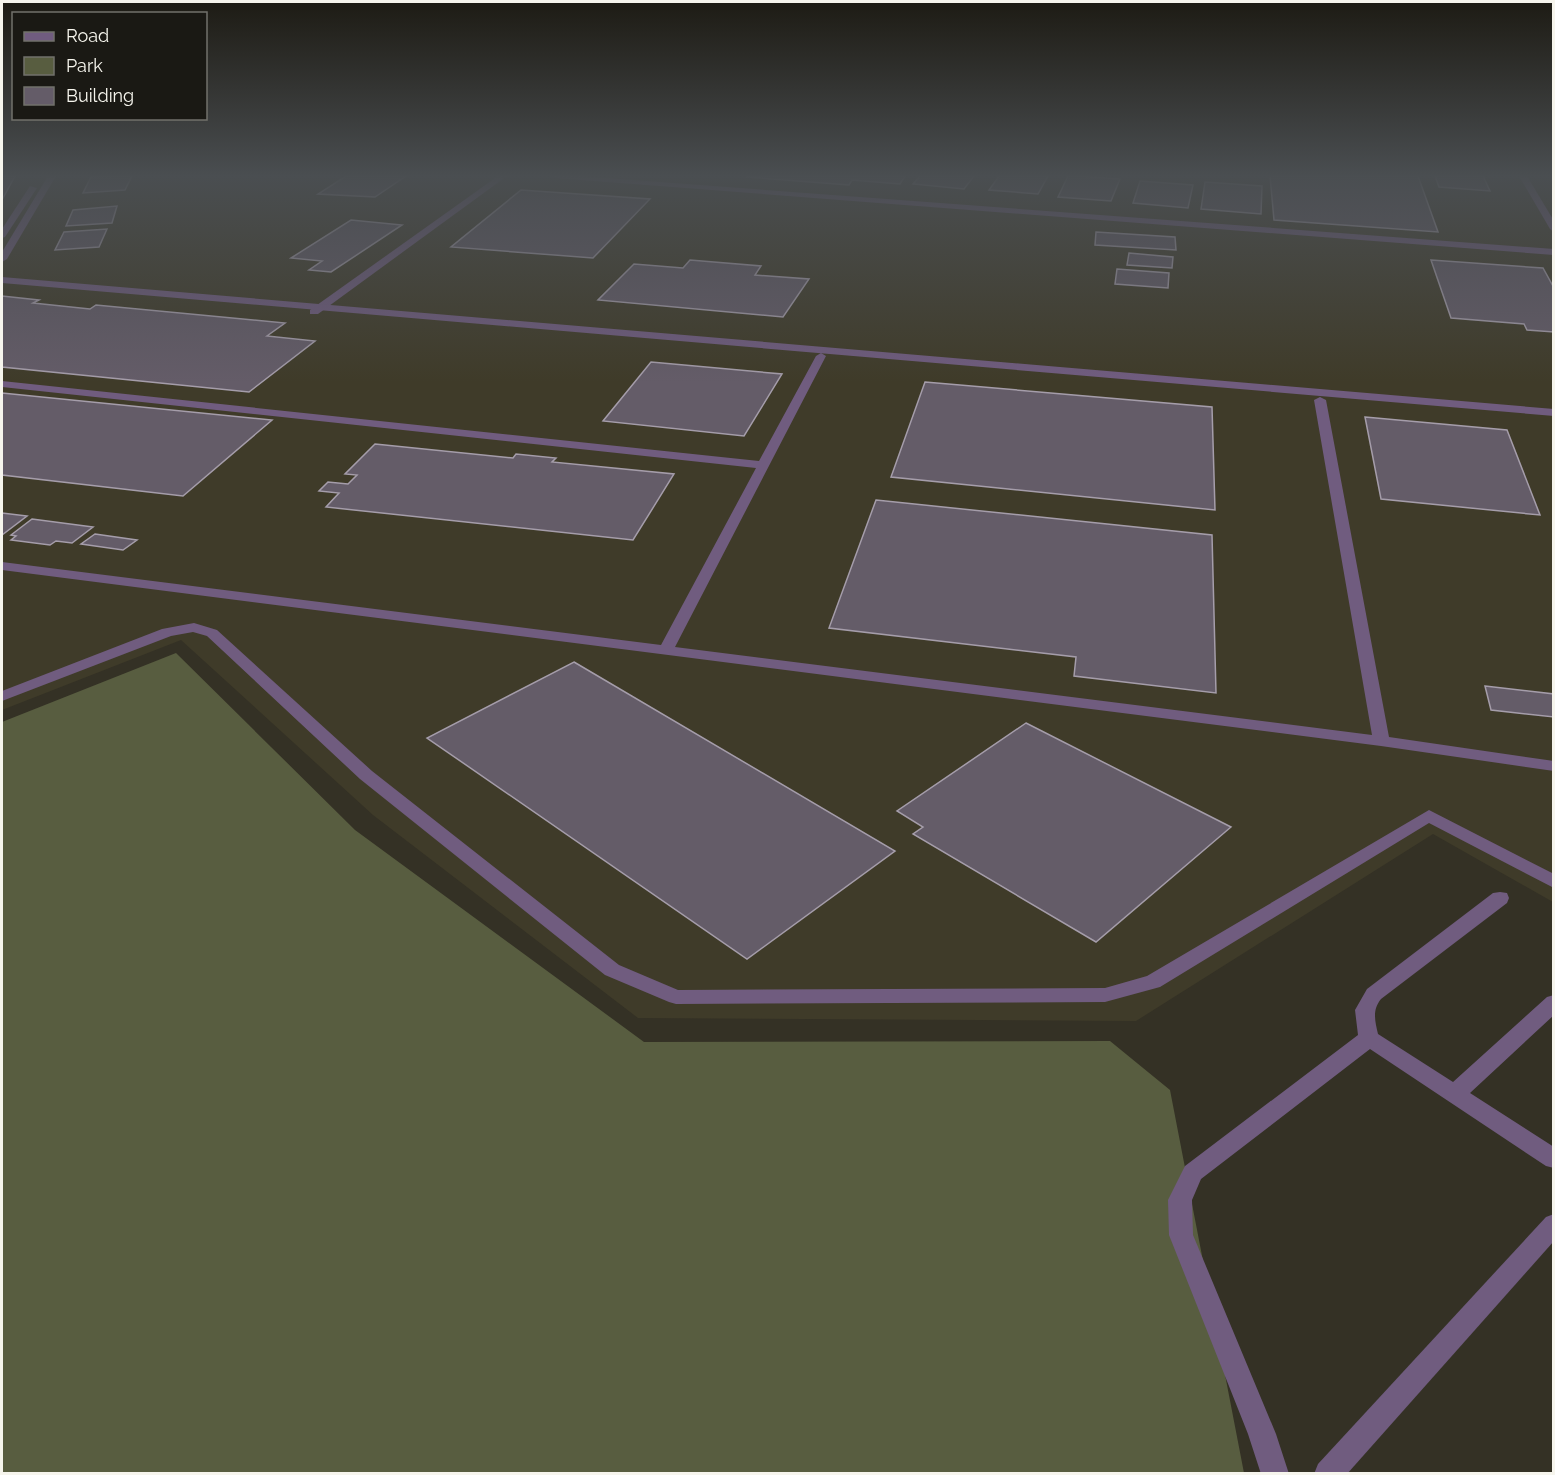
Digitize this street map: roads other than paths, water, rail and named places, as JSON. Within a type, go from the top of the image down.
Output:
[{"type":"street","points":[[2,260],[11,245]]},
{"type":"street","points":[[317,309],[407,245]]},
{"type":"street","points":[[1460,245],[1554,252]]},
{"type":"street","points":[[2,280],[1554,421]]},
{"type":"street","points":[[2,289],[317,309],[1554,413]]},
{"type":"street","points":[[665,651],[821,356]]},
{"type":"street","points":[[2,384],[764,465]]},
{"type":"street","points":[[1320,400],[1382,741]]},
{"type":"street","points":[[2,566],[1382,741],[1554,765]]},
{"type":"street","points":[[2,696],[167,632],[194,627],[212,633],[366,775],[612,970],[676,997],[1105,995],[1152,982],[1429,816],[1554,882]]},
{"type":"street","points":[[1500,898],[1374,994],[1365,1003],[1362,1013],[1369,1038],[1554,1159]]},
{"type":"street","points":[[1454,1094],[1554,1002]]},
{"type":"street","points":[[1275,1473],[1262,1434],[1181,1235],[1180,1200],[1193,1173],[1369,1038]]},
{"type":"street","points":[[1329,1473],[1554,1224]]}]
